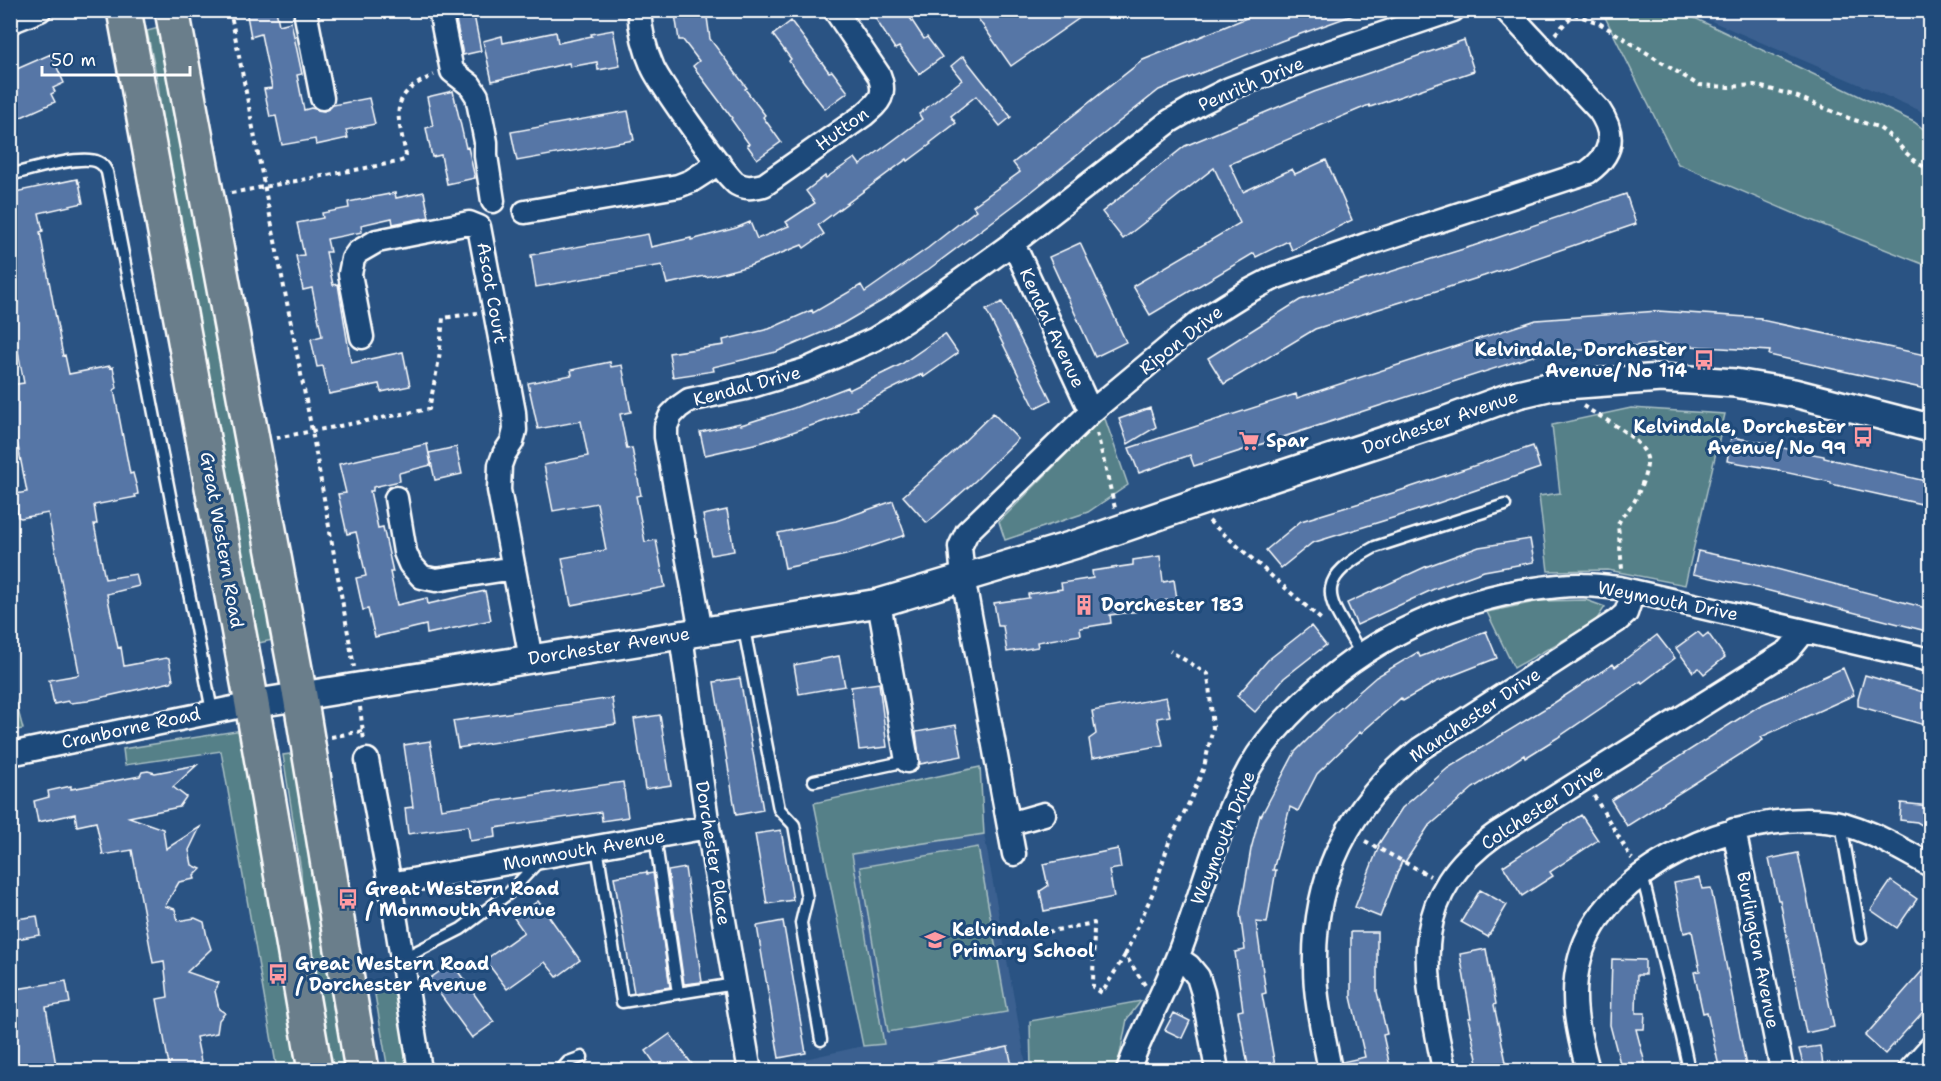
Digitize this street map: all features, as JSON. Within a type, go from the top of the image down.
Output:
[{"type":"main road","name":"Great Western Road","points":[[124,10],[252,704],[315,1071]]},
{"type":"main road","points":[[172,10],[300,696],[362,1071]]},
{"type":"street","points":[[10,22],[40,10]]},
{"type":"street","points":[[307,10],[306,16],[322,98]]},
{"type":"street","points":[[440,10],[452,71],[470,85],[477,96],[486,142],[493,201]]},
{"type":"street","name":"Hutton","points":[[639,10],[642,33],[654,71],[719,164],[735,183],[753,188],[764,185],[878,103],[882,93],[879,75],[835,10]]},
{"type":"street","name":"Penrith Drive","points":[[1013,243],[1170,121],[1199,104],[1229,89],[1298,63],[1453,10]]},
{"type":"street","points":[[1506,10],[1542,48]]},
{"type":"street","name":"Ripon Drive","points":[[963,577],[960,547],[967,532],[1091,412],[1199,322],[1274,278],[1368,244],[1588,172],[1599,164],[1606,155],[1610,131],[1606,120],[1542,48]]},
{"type":"street","points":[[525,212],[678,186],[719,164]]},
{"type":"street","name":"Ascot Court","points":[[362,337],[350,274],[353,260],[358,252],[377,241],[470,224],[478,226],[514,412],[515,430],[512,442],[500,465],[499,490],[531,659]]},
{"type":"street","name":"Kendal Avenue","points":[[1013,243],[1091,412]]},
{"type":"street","name":"Kendal Drive","points":[[691,634],[666,437],[666,426],[671,415],[689,400],[745,388],[805,370],[874,339],[906,320],[1013,243]]},
{"type":"street","name":"Dorchester Avenue","points":[[252,704],[879,603],[963,577],[991,571],[1120,530],[1518,394],[1552,386],[1661,378],[1736,383],[1794,393],[1930,428]]},
{"type":"street","points":[[396,498],[405,552],[410,564],[422,577],[436,580],[514,568]]},
{"type":"street","points":[[963,577],[1014,854]]},
{"type":"street","name":"Weymouth Drive","points":[[1128,1071],[1177,958],[1226,820],[1250,767],[1268,741],[1318,687],[1361,654],[1399,632],[1440,613],[1492,596],[1571,585],[1626,590],[1930,660]]},
{"type":"street","name":"Manchester Drive","points":[[1330,1071],[1320,1015],[1315,968],[1316,929],[1329,872],[1347,831],[1378,786],[1420,749],[1617,621],[1626,613],[1626,590]]},
{"type":"street","points":[[879,603],[907,761]]},
{"type":"street","name":"Colchester Drive","points":[[1444,1071],[1429,985],[1426,951],[1428,931],[1446,884],[1467,857],[1481,844],[1788,651],[1798,639],[1801,630]]},
{"type":"street","name":"Dorchester Place","points":[[691,634],[708,827],[748,1071]]},
{"type":"street","name":"Cranborne Road","points":[[10,754],[252,704]]},
{"type":"street","points":[[367,760],[390,884],[420,1071]]},
{"type":"street","points":[[1009,824],[1044,814]]},
{"type":"street","points":[[1588,1071],[1580,1042],[1574,998],[1580,957],[1599,918],[1616,899],[1642,875],[1671,856],[1734,831],[1787,821],[1827,821],[1841,824],[1893,845],[1930,865]]},
{"type":"street","name":"Monmouth Avenue","points":[[390,884],[708,827]]},
{"type":"street","name":"Burlington Avenue","points":[[1734,831],[1782,1071]]},
{"type":"street","points":[[1177,958],[1189,966],[1198,977],[1217,1071]]},
{"type":"street","points":[[1910,1071],[1930,1048]]},
{"type":"lane","points":[[10,175],[74,160],[98,162],[107,172],[212,711]]},
{"type":"lane","points":[[1361,654],[1330,599],[1331,582],[1337,574],[1357,557],[1375,547],[1505,505]]},
{"type":"lane","points":[[743,624],[780,809],[794,825],[800,856],[807,898],[801,923],[821,1040]]},
{"type":"lane","points":[[814,781],[907,761]]},
{"type":"lane","points":[[1841,824],[1861,938]]},
{"type":"lane","points":[[655,837],[678,993]]},
{"type":"lane","points":[[597,847],[622,1002],[735,984]]},
{"type":"lane","points":[[402,959],[461,929],[508,893],[542,857]]},
{"type":"lane","points":[[1642,875],[1689,1071]]},
{"type":"lane","points":[[561,1071],[568,1062],[582,1057]]},
{"type":"path","points":[[230,10],[312,431],[357,687],[367,760]]},
{"type":"path","points":[[1542,48],[1574,12],[1599,23],[1698,85],[1729,87],[1754,85],[1793,95],[1851,119],[1878,127],[1894,139],[1919,164],[1930,170]]},
{"type":"path","points":[[206,197],[264,188],[404,160],[406,155],[397,110],[399,102],[403,96],[425,79],[435,74],[452,71]]},
{"type":"path","points":[[253,443],[429,409],[439,359],[443,318],[495,310]]},
{"type":"path","points":[[1552,386],[1630,436],[1641,447],[1647,458],[1647,469],[1634,502],[1620,518],[1618,525],[1626,590]]},
{"type":"path","points":[[1091,412],[1120,530]]},
{"type":"path","points":[[1190,505],[1325,622]]},
{"type":"path","points":[[1030,935],[1094,923],[1093,987],[1102,993],[1125,955],[1154,890],[1169,842],[1191,800],[1204,767],[1214,728],[1208,674],[1170,651]]},
{"type":"path","points":[[1584,780],[1642,875]]},
{"type":"path","points":[[1347,831],[1446,884]]},
{"type":"path","points":[[1125,955],[1156,1003]]},
{"type":"shaded area","points":[[1688,11],[1930,11],[1930,119],[1919,110]]},
{"type":"shaded area","name":"Kelvindale Primary School","points":[[984,834],[1027,1070],[769,1070],[769,1067],[863,1046],[884,1044],[852,854]]},
{"type":"green space","points":[[1602,11],[1680,11],[1914,122],[1930,134],[1930,267],[1793,213],[1678,164]]},
{"type":"green space","points":[[163,27],[277,639],[254,644],[175,229],[158,83],[147,31]]},
{"type":"green space","points":[[1631,408],[1725,414],[1685,585],[1608,570],[1548,571],[1539,496],[1560,493],[1552,425]]},
{"type":"green space","points":[[1104,416],[1128,485],[1088,512],[1005,540],[999,522]]},
{"type":"green space","points":[[1586,600],[1605,607],[1595,622],[1514,668],[1487,612],[1540,601]]},
{"type":"green space","points":[[15,699],[23,729],[11,731],[11,700]]},
{"type":"green space","points":[[242,730],[299,1070],[277,1070],[221,751],[125,765],[123,749]]},
{"type":"green space","points":[[297,753],[345,1065],[330,1067],[306,953],[301,871],[283,755]]},
{"type":"green space","points":[[980,767],[984,834],[852,854],[884,1044],[863,1046],[814,803]]},
{"type":"green space","name":"Kelvindale Primary School","points":[[978,847],[1007,1012],[888,1032],[860,867]]},
{"type":"green space","points":[[389,987],[422,1035],[430,1070],[388,1070],[375,995]]},
{"type":"green space","points":[[1141,1001],[1127,1019],[1117,1070],[1031,1070],[1030,1021]]},
{"type":"building","points":[[246,10],[276,10],[279,25],[291,22],[302,74],[297,75],[304,110],[311,108],[324,111],[333,105],[369,98],[375,124],[346,130],[348,138],[316,145],[315,139],[282,145],[276,116],[270,117],[264,89],[272,88],[261,34],[251,37]]},
{"type":"building","points":[[454,10],[473,10],[481,51],[463,55]]},
{"type":"building","points":[[706,10],[710,39],[747,88],[745,89],[765,115],[763,117],[781,142],[757,159],[732,118],[693,66],[699,61],[683,40],[679,40],[675,14]]},
{"type":"building","points":[[870,10],[905,10],[924,39],[927,37],[942,57],[919,74],[899,47],[895,49]]},
{"type":"building","points":[[972,10],[1091,10],[1011,66]]},
{"type":"building","points":[[1266,10],[1359,10],[1359,13],[1281,41],[1159,90],[1021,200],[929,269],[890,296],[842,324],[776,352],[713,367],[714,371],[673,377],[669,353],[724,345],[723,340],[769,329],[812,310],[813,313],[861,285],[865,292],[928,248],[976,210],[973,206],[1020,172],[1013,163],[1143,60]]},
{"type":"building","points":[[791,21],[829,72],[832,71],[848,92],[825,109],[789,61],[791,59],[773,35]]},
{"type":"building","points":[[613,30],[620,66],[598,70],[597,62],[570,67],[569,63],[492,81],[483,41],[502,36],[503,43],[556,32],[558,43]]},
{"type":"building","points":[[1464,40],[1474,71],[1370,107],[1369,105],[1230,164],[1243,192],[1292,169],[1295,174],[1326,160],[1352,220],[1292,250],[1288,241],[1256,257],[1254,253],[1150,315],[1133,286],[1240,223],[1214,168],[1123,239],[1102,212],[1185,146],[1314,92]]},
{"type":"building","points":[[51,54],[64,83],[53,88],[55,92],[51,94],[55,102],[10,122],[10,72]]},
{"type":"building","points":[[963,56],[1011,117],[1000,126],[976,96],[951,116],[956,123],[931,144],[818,225],[824,234],[804,248],[802,245],[749,266],[667,284],[662,265],[536,287],[531,255],[648,234],[651,247],[691,238],[691,240],[750,222],[757,239],[789,226],[786,222],[815,203],[806,191],[825,176],[826,178],[855,158],[860,165],[922,119],[919,114],[962,80],[951,66]]},
{"type":"building","points":[[453,91],[475,178],[447,184],[441,155],[432,157],[426,128],[433,126],[427,97]]},
{"type":"building","points":[[628,111],[634,140],[517,161],[511,132]]},
{"type":"building","points":[[77,179],[83,203],[39,213],[43,231],[40,232],[63,356],[65,355],[69,374],[113,367],[117,388],[114,390],[130,474],[133,473],[137,488],[136,497],[94,505],[97,524],[94,524],[105,579],[136,574],[139,586],[107,594],[124,666],[166,658],[169,659],[173,680],[88,701],[54,704],[49,680],[78,675],[79,672],[48,513],[18,517],[15,496],[27,492],[10,406],[10,385],[24,383],[10,309],[10,193]]},
{"type":"building","points":[[424,192],[429,217],[393,224],[392,218],[361,225],[362,232],[327,239],[330,252],[326,252],[333,285],[338,284],[351,363],[403,352],[410,386],[381,392],[379,384],[329,394],[323,366],[317,367],[311,339],[322,336],[312,288],[303,290],[296,256],[304,255],[297,223],[323,218],[322,213],[349,208],[348,202],[395,193],[396,198]]},
{"type":"building","points":[[1626,194],[1636,224],[1484,276],[1315,329],[1224,384],[1208,358],[1300,300],[1473,246]]},
{"type":"building","points":[[1080,243],[1126,342],[1095,357],[1049,257]]},
{"type":"building","points":[[1002,302],[1051,400],[1035,408],[986,310]]},
{"type":"building","points":[[1658,311],[1761,318],[1761,320],[1930,356],[1926,389],[1769,355],[1770,351],[1657,344],[1542,353],[1194,466],[1190,455],[1139,473],[1129,448],[1296,394],[1297,398],[1536,320]]},
{"type":"building","points":[[945,334],[958,353],[924,377],[922,374],[856,407],[857,409],[822,422],[763,442],[705,455],[700,432],[740,423],[741,425],[848,387],[849,390],[900,365]]},
{"type":"building","points":[[610,362],[611,367],[622,365],[631,412],[620,414],[627,449],[632,448],[641,495],[636,496],[645,542],[656,540],[665,587],[571,605],[562,558],[606,550],[597,503],[553,511],[544,465],[588,456],[581,421],[538,429],[528,383],[572,375],[571,370]]},
{"type":"building","points":[[1150,408],[1156,427],[1128,444],[1119,419]]},
{"type":"building","points":[[993,413],[1018,439],[927,523],[903,496]]},
{"type":"building","points":[[1731,437],[1772,444],[1772,446],[1824,456],[1824,458],[1930,482],[1926,505],[1779,470],[1727,461]]},
{"type":"building","points":[[427,444],[431,465],[399,473],[400,481],[373,487],[373,491],[370,491],[378,528],[383,527],[393,572],[390,572],[397,605],[427,598],[428,604],[485,591],[491,620],[427,634],[426,625],[375,637],[368,609],[363,610],[356,578],[366,576],[356,532],[347,534],[338,494],[346,493],[339,464]]},
{"type":"building","points":[[1533,446],[1540,468],[1312,543],[1281,568],[1266,550],[1301,521]]},
{"type":"building","points":[[456,447],[462,474],[435,480],[429,453]]},
{"type":"building","points":[[893,501],[905,535],[846,555],[785,568],[778,533],[836,521]]},
{"type":"building","points":[[727,510],[734,551],[711,555],[703,515]]},
{"type":"building","points":[[1530,539],[1534,562],[1484,571],[1434,589],[1357,625],[1347,603],[1425,567],[1479,547]]},
{"type":"building","points":[[1698,551],[1750,562],[1930,609],[1930,632],[1758,588],[1693,574]]},
{"type":"building","name":"Dorchester 183","points":[[1160,556],[1163,582],[1174,580],[1177,599],[1138,604],[1139,611],[1110,615],[1111,623],[1080,628],[1081,635],[1037,642],[1038,647],[1007,652],[1003,626],[998,626],[994,603],[1029,598],[1028,594],[1062,589],[1061,583],[1093,578],[1092,571],[1133,565],[1133,560]]},
{"type":"building","points":[[1311,626],[1326,645],[1284,678],[1255,712],[1237,696],[1268,660]]},
{"type":"building","points":[[1486,631],[1497,658],[1436,682],[1403,701],[1401,698],[1360,732],[1317,774],[1298,811],[1290,807],[1273,870],[1276,870],[1267,923],[1256,922],[1266,993],[1262,994],[1276,1071],[1249,1071],[1238,1011],[1243,1010],[1235,952],[1245,950],[1240,913],[1251,849],[1260,815],[1295,752],[1376,677],[1418,652],[1420,657]]},
{"type":"building","points":[[1698,632],[1703,637],[1708,633],[1725,657],[1704,674],[1699,668],[1693,672],[1676,648]]},
{"type":"building","points":[[1657,635],[1675,658],[1642,683],[1641,681],[1557,738],[1525,758],[1524,755],[1473,788],[1428,827],[1405,862],[1402,861],[1380,917],[1355,907],[1378,845],[1402,808],[1448,768],[1613,664],[1615,667]]},
{"type":"building","points":[[839,656],[845,686],[799,694],[794,665]]},
{"type":"building","points":[[1843,668],[1854,695],[1761,737],[1763,740],[1627,826],[1611,800],[1759,706]]},
{"type":"building","points":[[1865,675],[1930,694],[1930,706],[1925,725],[1858,706]]},
{"type":"building","points":[[740,678],[763,810],[736,815],[714,682]]},
{"type":"building","points":[[879,683],[887,747],[859,750],[851,687]]},
{"type":"building","points":[[1166,697],[1170,716],[1157,718],[1163,745],[1092,758],[1089,739],[1096,734],[1092,711]]},
{"type":"building","points":[[612,698],[616,724],[458,748],[453,721]]},
{"type":"building","points":[[660,715],[671,785],[645,789],[634,719]]},
{"type":"building","points":[[956,725],[962,756],[920,764],[916,732]]},
{"type":"building","points":[[430,741],[441,809],[623,782],[628,817],[602,821],[601,812],[495,828],[496,837],[470,841],[468,826],[408,834],[405,808],[413,807],[404,745]]},
{"type":"building","points":[[197,765],[173,787],[186,797],[179,807],[129,817],[163,829],[166,849],[200,827],[189,850],[192,865],[201,869],[194,876],[195,879],[179,882],[165,906],[175,909],[178,921],[195,918],[204,922],[211,949],[187,972],[219,983],[215,991],[219,1009],[225,1013],[219,1020],[217,1033],[196,1037],[203,1071],[170,1071],[157,999],[168,997],[164,961],[153,963],[132,850],[103,855],[96,822],[77,826],[75,814],[38,822],[34,801],[49,797],[48,791],[140,776],[142,772],[155,773]]},
{"type":"building","points":[[1901,803],[1930,806],[1930,830],[1917,822],[1900,820]]},
{"type":"building","points":[[1581,815],[1598,840],[1550,872],[1553,876],[1522,896],[1503,866]]},
{"type":"building","points":[[781,830],[793,900],[767,904],[755,834]]},
{"type":"building","points":[[1118,849],[1121,868],[1109,870],[1114,897],[1044,911],[1040,891],[1048,886],[1043,864]]},
{"type":"building","points":[[1798,853],[1834,1027],[1806,1033],[1780,900],[1778,900],[1769,859]]},
{"type":"building","points":[[685,868],[702,982],[684,984],[668,871]]},
{"type":"building","points":[[647,872],[647,874],[653,873],[670,987],[634,993],[614,877]]},
{"type":"building","points":[[1699,878],[1702,889],[1711,888],[1747,1071],[1720,1071],[1707,1012],[1703,1013],[1694,972],[1700,971],[1692,931],[1684,933],[1674,883]]},
{"type":"building","points":[[1891,881],[1917,899],[1897,928],[1871,910]]},
{"type":"building","points":[[1480,890],[1507,905],[1488,937],[1461,922]]},
{"type":"building","points":[[538,901],[580,960],[557,977],[545,962],[507,989],[485,960],[524,932],[514,918]]},
{"type":"building","points":[[37,916],[40,935],[10,940],[10,920]]},
{"type":"building","points":[[783,921],[806,1053],[779,1058],[757,926]]},
{"type":"building","points":[[1351,932],[1377,932],[1377,992],[1387,1034],[1383,1035],[1391,1071],[1343,1071],[1342,1062],[1365,1057],[1351,997]]},
{"type":"building","points":[[1486,949],[1496,1004],[1494,1005],[1506,1062],[1479,1068],[1468,1018],[1471,1018],[1460,954]]},
{"type":"building","points":[[1612,959],[1645,960],[1645,975],[1637,975],[1636,1013],[1645,1013],[1644,1029],[1636,1029],[1647,1071],[1622,1071],[1610,1025]]},
{"type":"building","points":[[1930,962],[1930,1004],[1885,1054],[1865,1036]]},
{"type":"building","points":[[452,963],[494,1022],[472,1038],[429,979]]},
{"type":"building","points":[[66,981],[70,1003],[46,1007],[57,1071],[16,1071],[10,1042],[10,990]]},
{"type":"building","points":[[1174,1013],[1190,1021],[1182,1038],[1165,1030]]},
{"type":"building","points":[[670,1034],[697,1071],[660,1071],[646,1051]]},
{"type":"building","points":[[1820,1046],[1824,1071],[1805,1071],[1799,1049]]},
{"type":"building","points":[[1008,1047],[1013,1071],[930,1071],[929,1063]]},
{"type":"place","name":"Kelvindale, Dorchester Avenue/ No 114","points":[[1704,360]]},
{"type":"place","name":"Kelvindale, Dorchester Avenue/ No 99","points":[[1863,437]]},
{"type":"place","name":"Spar","points":[[1249,441]]},
{"type":"place","name":"Dorchester 183","points":[[1084,605]]},
{"type":"place","name":"Great Western Road / Monmouth Avenue","points":[[348,899]]},
{"type":"place","name":"Kelvindale Primary School","points":[[935,940]]},
{"type":"place","name":"Great Western Road / Dorchester Avenue","points":[[278,974]]}]
